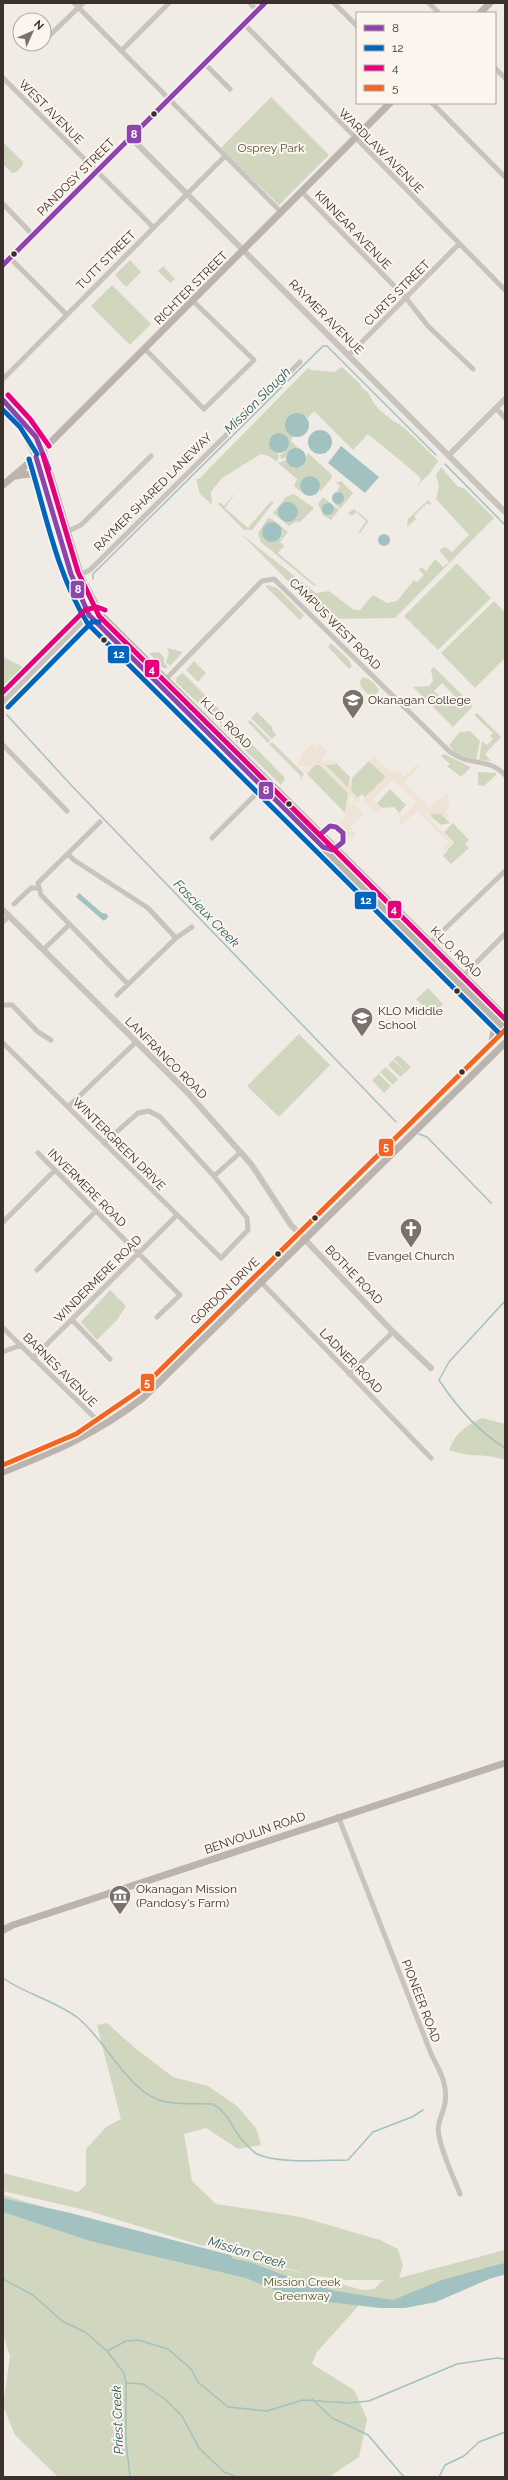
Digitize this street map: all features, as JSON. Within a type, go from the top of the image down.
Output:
[{"type":"main road","points":[[481,12],[490,3]]},
{"type":"main road","name":"RICHTER STREET","points":[[3,485],[36,457],[389,104]]},
{"type":"main road","name":"K.L.O. ROAD","points":[[43,450],[80,575],[88,594],[101,615],[502,1012],[505,1017]]},
{"type":"main road","name":"K.L.O. ROAD","points":[[36,457],[46,485],[71,574],[91,617],[425,948],[505,1030]]},
{"type":"main road","points":[[14,476],[32,474],[40,477],[46,485]]},
{"type":"main road","points":[[491,1015],[495,1027],[491,1044]]},
{"type":"main road","name":"GORDON DRIVE","points":[[3,1472],[66,1446],[103,1427],[143,1398],[259,1280],[298,1233],[505,1030]]},
{"type":"main road","name":"GORDON DRIVE","points":[[3,1465],[76,1434],[139,1391],[259,1280],[305,1240],[501,1050],[505,1043]]},
{"type":"main road","name":"BENVOULIN ROAD","points":[[3,1930],[13,1925],[338,1816],[505,1763]]},
{"type":"main road","points":[[3,1922],[13,1925]]},
{"type":"street","points":[[74,3],[281,212]]},
{"type":"street","points":[[52,33],[83,3]]},
{"type":"street","points":[[121,51],[169,3]]},
{"type":"street","points":[[250,3],[258,11]]},
{"type":"street","name":"PANDOSY STREET","points":[[3,265],[265,3]]},
{"type":"street","points":[[334,3],[356,25]]},
{"type":"street","points":[[429,3],[438,12]]},
{"type":"street","name":"WARDLAW AVENUE","points":[[244,24],[355,139],[505,290]]},
{"type":"street","points":[[205,64],[230,89]]},
{"type":"street","points":[[496,69],[505,78]]},
{"type":"street","name":"WEST AVENUE","points":[[3,78],[152,227]]},
{"type":"street","points":[[433,104],[505,177]]},
{"type":"street","name":"RAYMER AVENUE","points":[[131,138],[505,512]]},
{"type":"street","name":"TUTT STREET","points":[[3,379],[152,227],[225,156]]},
{"type":"street","name":"KINNEAR AVENUE","points":[[302,192],[406,298],[428,326],[473,369]]},
{"type":"street","points":[[3,204],[33,235]]},
{"type":"street","name":"CURTS STREET","points":[[349,355],[459,244]]},
{"type":"street","points":[[10,258],[66,314]]},
{"type":"street","points":[[145,349],[204,409],[254,360],[193,301]]},
{"type":"street","name":"RAYMER SHARED LANEWAY","points":[[80,575],[90,570],[300,362]]},
{"type":"street","points":[[449,455],[505,399]]},
{"type":"street","name":"K.L.O. ROAD","points":[[3,400],[25,422],[43,450]]},
{"type":"street","points":[[496,408],[505,418]]},
{"type":"street","name":"K.L.O. ROAD","points":[[3,409],[20,426],[36,457]]},
{"type":"street","points":[[60,534],[68,532],[81,525],[151,456]]},
{"type":"street","name":"CAMPUS WEST ROAD","points":[[159,686],[262,581],[274,579],[450,752],[472,763],[494,765],[505,775]]},
{"type":"street","points":[[3,702],[78,628],[91,617],[101,615]]},
{"type":"street","points":[[3,745],[67,811]]},
{"type":"street","points":[[212,838],[269,781]]},
{"type":"street","points":[[100,822],[38,883],[38,888],[40,895],[128,984]]},
{"type":"street","points":[[68,854],[74,860],[148,908],[176,938]]},
{"type":"street","points":[[425,948],[505,871]]},
{"type":"street","points":[[14,904],[31,888],[38,888]]},
{"type":"street","name":"LANFRANCO ROAD","points":[[3,910],[187,1092],[241,1152],[290,1225],[298,1233]]},
{"type":"street","points":[[3,922],[9,916]]},
{"type":"street","points":[[43,950],[69,925]]},
{"type":"street","points":[[117,995],[176,938],[192,927]]},
{"type":"street","points":[[458,981],[505,934]]},
{"type":"street","points":[[3,1005],[12,1005],[38,1032],[51,1040]]},
{"type":"street","points":[[68,1108],[136,1042]]},
{"type":"street","name":"WINTERGREEN DRIVE","points":[[3,1043],[220,1258],[248,1230],[247,1218],[214,1176]]},
{"type":"street","points":[[104,1143],[138,1113],[149,1111],[160,1117],[214,1176],[241,1152]]},
{"type":"street","name":"INVERMERE ROAD","points":[[38,1153],[180,1295],[157,1317]]},
{"type":"street","points":[[3,1222],[55,1170]]},
{"type":"street","points":[[37,1270],[96,1211]]},
{"type":"street","name":"WINDERMERE ROAD","points":[[33,1358],[177,1215]]},
{"type":"street","name":"BOTHE ROAD","points":[[298,1233],[393,1332],[431,1368]]},
{"type":"street","name":"LADNER ROAD","points":[[259,1280],[432,1458]]},
{"type":"street","points":[[72,1320],[110,1359]]},
{"type":"street","name":"BARNES AVENUE","points":[[3,1328],[103,1427]]},
{"type":"street","points":[[350,1374],[393,1332]]},
{"type":"street","points":[[3,1352],[21,1345]]},
{"type":"street","name":"PIONEER ROAD","points":[[338,1816],[432,2056],[441,2073],[446,2090],[445,2104],[438,2123],[439,2136],[460,2194]]},
{"type":"green space","name":"Osprey Park","points":[[271,97],[329,155],[279,205],[221,148]]},
{"type":"green space","points":[[3,142],[23,162],[23,165],[15,173],[12,173],[3,164]]},
{"type":"green space","points":[[130,260],[141,272],[126,287],[115,275]]},
{"type":"green space","points":[[163,266],[175,279],[170,283],[158,271]]},
{"type":"green space","points":[[112,285],[151,324],[130,345],[91,306]]},
{"type":"green space","points":[[342,367],[369,394],[380,410],[401,425],[438,461],[430,473],[416,487],[421,480],[419,476],[368,434],[353,450],[314,411],[308,418],[306,416],[288,418],[285,426],[293,436],[291,441],[298,448],[287,453],[285,458],[281,459],[280,455],[285,452],[278,433],[272,436],[269,442],[279,455],[277,462],[269,456],[261,454],[222,478],[211,492],[212,505],[200,494],[196,479],[199,479],[308,368],[311,370],[334,372]]},
{"type":"green space","points":[[308,453],[332,475],[331,479],[320,492],[320,486],[300,488],[302,493],[294,486],[297,479],[278,463],[286,460],[293,468],[302,467]]},
{"type":"green space","points":[[441,467],[457,486],[465,489],[494,518],[395,618],[326,619],[241,534],[316,593],[329,591],[354,610],[360,610],[373,595],[387,603],[397,601],[414,580],[417,582],[424,575],[419,570],[421,567],[426,571],[435,559],[443,567],[449,562],[439,550],[445,547],[452,552],[469,535],[436,499],[439,486],[436,475]]},
{"type":"green space","points":[[341,481],[353,493],[340,509],[334,503],[340,503],[339,492],[337,491],[340,486],[336,483]]},
{"type":"green space","points":[[236,492],[225,508],[248,528],[271,501],[274,502],[252,530],[244,530],[218,504],[220,502],[224,506]]},
{"type":"green space","points":[[294,494],[314,508],[299,523],[297,521],[289,526],[273,513],[286,497]],"holes":[[[284,503],[296,506],[298,512],[296,519]]]},
{"type":"green space","points":[[323,497],[339,510],[331,520],[323,515],[318,504]]},
{"type":"green space","points":[[428,500],[431,503],[430,505],[427,503],[414,516],[416,519],[407,527],[408,519]]},
{"type":"green space","points":[[354,509],[369,521],[360,533],[358,533],[366,521],[356,512],[352,516],[348,513]]},
{"type":"green space","points":[[268,518],[272,519],[288,532],[280,542],[284,546],[278,553],[317,586],[313,585],[261,542],[258,533]],"holes":[[[272,522],[275,523],[283,532],[281,539],[262,531],[265,525]]]},
{"type":"green space","points":[[457,563],[491,598],[438,650],[404,616]]},
{"type":"green space","points":[[267,585],[277,588],[304,615],[300,620],[265,586]]},
{"type":"green space","points":[[494,601],[505,612],[505,658],[475,688],[441,653]]},
{"type":"green space","points":[[331,643],[348,659],[352,666],[349,669],[328,647]]},
{"type":"green space","points":[[167,648],[183,652],[170,666],[166,662],[169,653]]},
{"type":"green space","points":[[159,652],[164,657],[164,662],[168,668],[163,668],[149,653]]},
{"type":"green space","points":[[3,657],[25,668],[3,691]]},
{"type":"green space","points":[[194,661],[206,673],[198,682],[186,670]]},
{"type":"green space","points":[[434,667],[473,706],[453,727],[413,687],[429,686],[433,681],[431,670]],"holes":[[[442,683],[454,695],[446,703],[434,691]]]},
{"type":"green space","points":[[183,673],[209,699],[201,706],[176,682],[177,677]]},
{"type":"green space","points":[[363,677],[371,680],[378,688],[379,691],[374,696],[364,691],[360,684]]},
{"type":"green space","points":[[214,704],[223,713],[215,721],[206,712]]},
{"type":"green space","points":[[257,712],[273,728],[272,730],[276,735],[272,739],[251,718]]},
{"type":"green space","points":[[477,713],[501,737],[485,754],[491,761],[479,760],[482,741],[487,745],[493,739],[490,736],[493,733],[474,715]]},
{"type":"green space","points":[[220,720],[229,730],[236,724],[240,728],[240,732],[285,778],[281,785],[217,723]]},
{"type":"green space","points":[[250,720],[270,740],[268,743],[248,722]]},
{"type":"green space","points":[[470,731],[480,741],[476,760],[455,753],[449,745],[460,732]]},
{"type":"green space","points":[[272,742],[304,774],[300,780],[301,776],[269,744]]},
{"type":"green space","points":[[444,754],[471,767],[461,777],[447,766],[450,764],[441,756]]},
{"type":"green space","points":[[369,761],[386,777],[365,797],[362,794],[358,798],[351,791],[352,778]]},
{"type":"green space","points":[[337,764],[350,777],[348,788],[325,765]]},
{"type":"green space","points":[[315,765],[320,765],[348,793],[345,813],[307,774]]},
{"type":"green space","points":[[478,772],[496,773],[496,775],[484,786],[478,785]]},
{"type":"green space","points":[[390,789],[406,805],[399,813],[394,807],[382,808],[377,803]]},
{"type":"green space","points":[[433,814],[441,814],[450,823],[441,825],[430,816]]},
{"type":"green space","points":[[453,823],[469,840],[465,844],[469,848],[451,864],[443,856],[454,842],[444,832]]},
{"type":"green space","points":[[428,988],[443,1004],[432,1015],[416,999]]},
{"type":"green space","points":[[299,1034],[330,1065],[279,1117],[247,1086]]},
{"type":"green space","points":[[398,1055],[411,1067],[406,1072],[394,1059]]},
{"type":"green space","points":[[393,1060],[406,1072],[400,1077],[388,1065]]},
{"type":"green space","points":[[386,1067],[398,1079],[393,1085],[380,1072]]},
{"type":"green space","points":[[379,1074],[391,1086],[384,1093],[372,1080]]},
{"type":"green space","points":[[110,1290],[126,1306],[117,1320],[97,1340],[81,1322]]},
{"type":"green space","points":[[482,1418],[505,1424],[505,1460],[464,1454],[449,1450],[462,1430]]},
{"type":"green space","name":"Mission Creek Greenway","points":[[107,2023],[135,2048],[173,2077],[208,2086],[237,2106],[256,2128],[261,2145],[238,2149],[206,2128],[184,2134],[192,2181],[216,2204],[301,2217],[380,2240],[398,2249],[403,2266],[399,2278],[505,2250],[505,2275],[368,2306],[360,2304],[317,2352],[312,2364],[354,2390],[367,2419],[359,2457],[329,2477],[58,2477],[15,2435],[3,2406],[10,2356],[3,2335],[3,2195],[169,2244],[230,2255],[306,2274],[229,2250],[200,2245],[89,2211],[3,2191],[3,2173],[78,2192],[86,2185],[86,2149],[106,2127],[121,2119],[97,2025]],"holes":[[[309,2275],[347,2280],[387,2280],[382,2281],[374,2289],[362,2290]]]},
{"type":"shaded area","points":[[319,743],[328,752],[321,760],[335,761],[337,764],[325,765],[348,788],[350,777],[352,778],[351,791],[360,800],[357,803],[350,796],[349,807],[353,803],[364,814],[350,827],[356,835],[352,839],[338,825],[347,815],[345,813],[348,793],[320,765],[315,765],[307,774],[305,772],[311,766],[299,766],[297,764],[301,758],[300,756],[312,744],[315,747]]},
{"type":"shaded area","points":[[374,756],[390,773],[392,771],[394,774],[397,771],[404,777],[417,764],[419,766],[404,782],[429,808],[445,793],[448,794],[449,805],[446,812],[449,815],[445,818],[441,814],[433,814],[430,816],[419,807],[453,842],[445,850],[443,847],[448,842],[417,810],[402,825],[399,822],[401,820],[397,814],[399,812],[403,816],[417,803],[393,779],[373,799],[382,809],[376,814],[363,800],[386,777],[369,761]]},
{"type":"water","points":[[297,413],[306,416],[309,425],[306,434],[297,437],[288,434],[285,425],[288,416]]},
{"type":"water","points":[[320,430],[329,433],[332,442],[329,451],[320,454],[311,451],[308,442],[311,433]]},
{"type":"water","points":[[279,433],[286,436],[289,443],[286,450],[279,453],[272,450],[269,443],[272,436]]},
{"type":"water","points":[[341,446],[379,477],[365,493],[328,463]]},
{"type":"water","points":[[296,448],[303,451],[306,458],[303,465],[296,468],[289,465],[286,458],[289,451]]},
{"type":"water","points":[[310,476],[317,479],[320,486],[317,493],[310,496],[303,493],[300,486],[303,479]]},
{"type":"water","points":[[338,492],[342,494],[344,498],[342,502],[338,504],[334,502],[332,498],[334,494]]},
{"type":"water","points":[[288,502],[295,505],[298,512],[295,519],[288,522],[281,519],[278,512],[281,505]]},
{"type":"water","points":[[328,503],[332,505],[334,509],[332,513],[328,515],[324,513],[322,509],[324,505]]},
{"type":"water","points":[[272,522],[279,525],[282,532],[279,539],[272,542],[265,539],[262,532],[265,525]]},
{"type":"water","points":[[384,534],[388,536],[390,540],[388,544],[384,546],[380,544],[378,540],[380,536]]},
{"type":"water","points":[[79,893],[102,913],[107,914],[108,917],[104,921],[76,897]]},
{"type":"water","name":"Mission Creek","points":[[3,2200],[64,2219],[112,2229],[162,2245],[250,2262],[296,2280],[336,2291],[393,2300],[442,2280],[505,2263],[505,2274],[489,2279],[436,2302],[405,2308],[380,2308],[294,2298],[246,2278],[90,2241],[3,2212]]},
{"type":"waterway","name":"Mission Slough","points":[[93,579],[93,574],[323,346],[327,346],[436,455]]},
{"type":"waterway","name":"Mission Slough","points":[[445,464],[505,525]]},
{"type":"waterway","name":"Mission Slough","points":[[35,656],[69,622]]},
{"type":"waterway","name":"Mission Slough","points":[[3,688],[18,673]]},
{"type":"waterway","name":"Fascieux Creek","points":[[7,715],[71,785],[396,1122]]},
{"type":"waterway","name":"Fascieux Creek","points":[[419,1134],[427,1137],[491,1203]]},
{"type":"waterway","name":"Fascieux Creek","points":[[505,1301],[449,1362],[439,1380],[469,1418],[495,1442],[505,1448]]},
{"type":"waterway","points":[[3,1978],[12,1984],[59,2006],[78,2018],[89,2028],[130,2079],[141,2090],[153,2098],[167,2102],[213,2104],[223,2112],[243,2141],[257,2154],[266,2157],[301,2161],[348,2160],[373,2132],[412,2117],[423,2110]]},
{"type":"waterway","name":"Mission Creek","points":[[3,2203],[72,2218],[228,2259]]},
{"type":"waterway","name":"Priest Creek","points":[[3,2279],[33,2295],[62,2321],[85,2332],[107,2351],[124,2373],[126,2383],[126,2442],[130,2477]]},
{"type":"waterway","points":[[107,2351],[126,2341],[138,2340],[168,2349],[191,2369],[198,2382],[228,2407],[267,2411],[303,2400],[348,2403],[369,2401],[457,2364],[497,2358],[505,2359]]},
{"type":"waterway","points":[[127,2383],[143,2384],[166,2400],[182,2416],[199,2448],[224,2472],[237,2477]]},
{"type":"waterway","points":[[312,2399],[332,2418],[368,2435],[404,2477]]},
{"type":"waterway","points":[[439,2477],[445,2465],[464,2456],[479,2442],[505,2432]]},
{"type":"transit line","name":"8","points":[[3,265],[265,3]]},
{"type":"transit line","name":"4","points":[[8,395],[30,419],[49,446]]},
{"type":"transit line","name":"8","points":[[3,400],[36,437],[49,469]]},
{"type":"transit line","name":"12","points":[[3,410],[20,427],[37,454]]},
{"type":"transit line","name":"4","points":[[43,455],[78,572],[99,616],[505,1019]]},
{"type":"transit line","name":"8","points":[[36,457],[71,574],[89,615],[323,847],[333,850],[343,842],[343,833],[336,827],[330,826],[322,833]]},
{"type":"transit line","name":"12","points":[[29,459],[60,565],[77,605],[88,624],[500,1034]]},
{"type":"transit line","name":"4","points":[[3,692],[85,610],[97,607],[105,610]]},
{"type":"transit line","name":"12","points":[[8,707],[92,622],[99,622]]},
{"type":"transit line","name":"5","points":[[3,1465],[76,1434],[139,1391],[505,1030]]},
{"type":"place","name":"Okanagan College","points":[[353,720]]},
{"type":"place","name":"KLO Middle School","points":[[362,1038]]},
{"type":"place","name":"Evangel Church","points":[[411,1248]]},
{"type":"place","name":"Okanagan Mission (Pandosy's Farm)","points":[[120,1916]]}]
